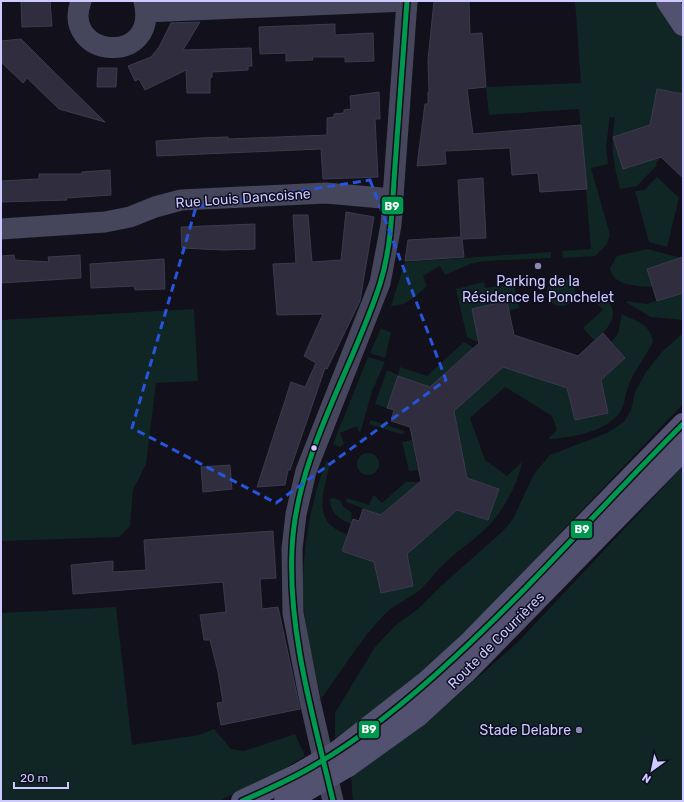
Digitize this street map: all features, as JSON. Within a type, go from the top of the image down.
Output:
[{"type":"main road","points":[[667,1],[683,25]]},
{"type":"main road","name":"Route de Courrières","points":[[343,758],[471,641],[683,424]]},
{"type":"main road","name":"Route de Courrières","points":[[242,801],[301,783],[419,715],[465,673],[683,450]]},
{"type":"main road","name":"Route de Courrières","points":[[285,801],[301,783]]},
{"type":"street","points":[[81,1],[78,16],[84,34],[89,40],[108,48],[124,47],[135,40],[145,23],[145,7],[407,1],[391,225],[380,283],[306,471],[296,514],[292,549],[293,613],[310,701],[333,801]]},
{"type":"street","name":"Rue Louis Dancoisne","points":[[1,229],[105,222],[130,217],[155,206],[181,200],[326,193],[393,199]]},
{"type":"highlighted area","points":[[370,180],[446,380],[276,503],[132,428],[196,207]]},
{"type":"green space","points":[[575,1],[659,1],[683,34],[683,94],[658,89],[650,125],[613,137],[615,118],[610,117],[606,146],[608,164],[591,168],[610,235],[607,244],[595,256],[563,258],[562,251],[591,249],[579,109],[489,115],[486,87],[581,83]]},
{"type":"green space","points":[[613,137],[623,168],[661,157],[656,163],[657,165],[637,186],[620,189],[613,154]]},
{"type":"green space","points":[[657,177],[679,198],[667,247],[649,242],[635,191],[644,190]]},
{"type":"green space","points":[[647,249],[682,258],[647,269],[653,287],[627,284],[615,278],[610,268],[617,256]]},
{"type":"green space","points":[[551,252],[551,258],[484,261],[470,264],[445,275],[440,266],[423,276],[427,286],[415,297],[397,306],[391,306],[405,262]]},
{"type":"green space","points":[[561,278],[571,282],[575,292],[571,302],[561,306],[551,302],[547,292],[551,282]]},
{"type":"green space","points":[[484,282],[485,288],[514,284],[519,308],[508,311],[479,343],[467,337],[456,289]]},
{"type":"green space","points":[[683,293],[683,320],[651,317],[627,303],[627,301],[646,304]]},
{"type":"green space","points":[[603,297],[612,308],[612,320],[605,331],[595,341],[583,328],[603,310],[594,300]]},
{"type":"green space","points":[[194,309],[198,381],[156,383],[146,464],[133,490],[130,526],[119,537],[1,541],[1,320]]},
{"type":"green space","points":[[622,314],[638,321],[646,327],[653,342],[632,377],[623,406],[618,415],[611,422],[591,432],[568,437],[548,439],[557,430],[552,416],[505,387],[470,418],[485,460],[507,476],[522,462],[513,490],[497,516],[480,534],[447,561],[420,590],[387,612],[360,643],[321,699],[305,620],[303,572],[307,533],[315,495],[327,460],[330,464],[322,505],[328,522],[335,529],[347,534],[342,551],[374,562],[381,593],[412,586],[407,554],[457,510],[488,520],[499,489],[467,478],[454,411],[503,367],[567,388],[575,420],[608,413],[596,383],[625,358],[611,342],[618,334]]},
{"type":"green space","points":[[381,328],[391,333],[385,358],[370,353]]},
{"type":"green space","points":[[683,333],[683,404],[442,657],[361,721],[335,738],[335,713],[375,647],[395,626],[419,608],[441,586],[503,531],[513,519],[534,474],[550,455],[607,433],[624,422],[631,410],[635,392],[646,372],[663,351]]},
{"type":"green space","points":[[464,342],[474,348],[430,387],[398,376],[387,408],[375,404],[387,370],[398,375],[400,367],[427,376]]},
{"type":"green space","points":[[368,357],[385,362],[372,391],[360,434],[357,426],[340,433],[344,444],[340,447],[333,444]]},
{"type":"green space","points":[[371,420],[404,431],[405,433],[401,434],[369,424]]},
{"type":"green space","points":[[412,440],[418,470],[409,471],[402,442]]},
{"type":"green space","points":[[368,453],[372,454],[378,460],[378,468],[372,474],[368,475],[364,474],[358,468],[357,464],[358,460],[364,454]]},
{"type":"green space","name":"Stade Delabre","points":[[683,466],[683,801],[353,801],[351,777],[434,716],[518,642]]},
{"type":"green space","points":[[406,482],[419,482],[381,515],[346,502],[347,498],[369,505],[373,496],[375,496],[382,503]]},
{"type":"green space","points":[[334,498],[340,500],[343,506],[352,513],[351,524],[339,518],[333,512],[330,499]]},
{"type":"green space","points":[[116,607],[132,745],[199,735],[214,729],[231,749],[244,751],[295,734],[305,756],[284,769],[219,801],[1,801],[1,613]]},
{"type":"building","points":[[21,1],[50,1],[52,26],[22,27]]},
{"type":"building","points":[[434,1],[469,1],[470,34],[482,33],[486,87],[467,89],[473,134],[581,125],[587,189],[540,192],[538,173],[512,175],[510,148],[445,151],[446,164],[417,166],[425,104],[428,104],[428,60]]},
{"type":"building","points":[[200,22],[183,50],[251,48],[252,66],[248,66],[248,70],[212,72],[212,77],[210,78],[210,93],[187,93],[186,70],[145,90],[139,79],[135,81],[128,66],[151,57],[159,47],[171,23]]},
{"type":"building","points":[[335,24],[335,35],[373,33],[374,61],[345,62],[345,57],[312,57],[313,60],[286,61],[286,53],[260,54],[259,27]]},
{"type":"building","points":[[21,39],[105,122],[59,109],[27,78],[23,83],[1,62],[1,41]]},
{"type":"building","points":[[98,68],[117,68],[116,87],[97,87]]},
{"type":"building","points":[[657,89],[683,94],[683,178],[661,157],[623,169],[613,137],[650,125]]},
{"type":"building","points":[[379,92],[380,119],[375,119],[378,177],[323,179],[321,149],[157,156],[156,141],[228,137],[228,139],[327,135],[327,118],[334,117],[334,114],[344,113],[344,110],[351,109],[350,96]]},
{"type":"building","points":[[110,170],[111,195],[66,198],[67,200],[1,202],[1,181],[39,179],[39,174],[82,174],[82,172]]},
{"type":"building","points":[[483,178],[486,238],[462,239],[464,257],[405,261],[408,240],[461,237],[458,180]]},
{"type":"building","points":[[346,212],[374,217],[360,301],[327,369],[325,368],[290,470],[288,470],[285,485],[257,487],[291,382],[305,387],[316,363],[304,356],[323,314],[277,315],[273,264],[296,263],[293,215],[308,215],[312,262],[341,260]]},
{"type":"building","points":[[255,224],[255,249],[224,250],[182,248],[181,227]]},
{"type":"building","points":[[14,255],[15,260],[49,262],[48,257],[80,255],[81,278],[1,283],[1,256]]},
{"type":"building","points":[[683,257],[683,293],[657,301],[647,269]]},
{"type":"building","points":[[164,259],[165,289],[135,290],[134,286],[91,288],[90,264]]},
{"type":"building","points":[[507,301],[514,335],[578,356],[603,333],[625,358],[601,380],[608,413],[575,420],[567,388],[503,367],[454,411],[467,478],[499,489],[488,520],[457,510],[407,554],[413,586],[381,593],[374,562],[342,551],[353,519],[359,521],[363,509],[381,515],[421,481],[410,427],[391,421],[394,410],[387,408],[398,376],[430,387],[479,343],[472,309]]},
{"type":"building","points":[[230,465],[232,489],[203,492],[201,467]]},
{"type":"building","points":[[273,531],[276,578],[260,579],[262,609],[278,607],[300,709],[221,725],[217,703],[223,702],[218,672],[210,640],[204,640],[200,615],[226,612],[223,582],[73,594],[71,565],[113,561],[113,572],[146,570],[144,540]]},
{"type":"transit line","name":"B9","points":[[333,801],[311,708],[298,644],[294,613],[292,549],[296,514],[314,447],[368,317],[384,270],[391,225],[407,1]]},
{"type":"transit line","name":"B9","points":[[242,801],[297,775],[353,741],[423,686],[515,599],[683,424]]},
{"type":"place","name":"Parking de la Résidence le Ponchelet","points":[[538,266]]},
{"type":"place","name":"Stade Delabre","points":[[579,730]]}]
